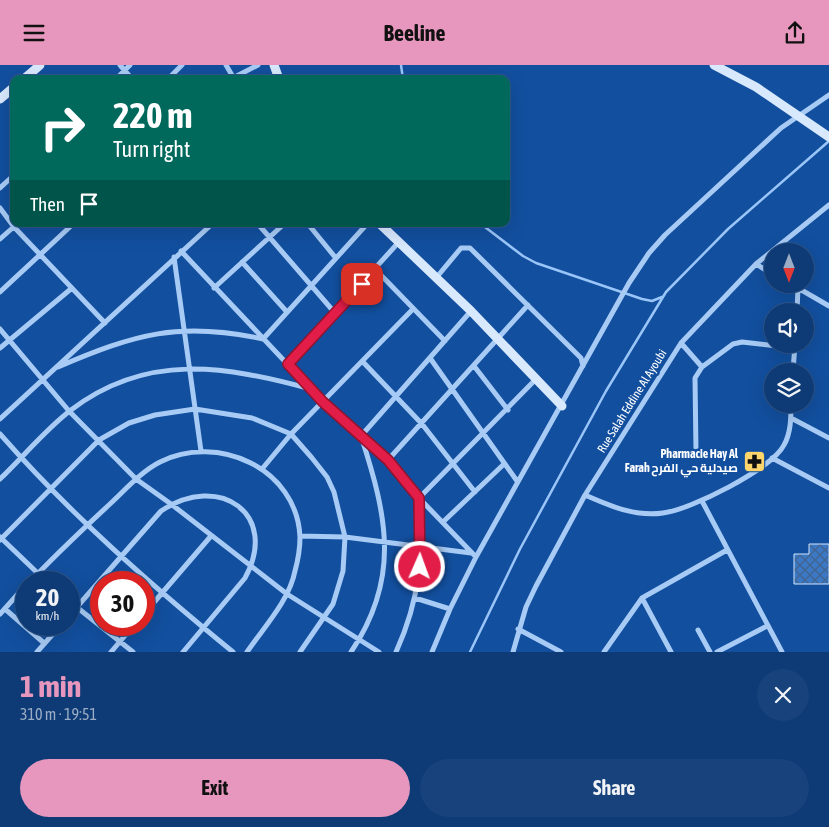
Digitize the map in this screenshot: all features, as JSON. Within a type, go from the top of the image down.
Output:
[{"type":"street","points":[[29,75],[40,65]]},
{"type":"street","points":[[120,65],[128,75]]},
{"type":"street","points":[[120,75],[130,65]]},
{"type":"street","points":[[172,75],[182,65]]},
{"type":"street","points":[[238,75],[258,65]]},
{"type":"street","points":[[714,65],[756,87],[829,137]]},
{"type":"street","points":[[0,99],[10,90]]},
{"type":"street","points":[[432,652],[450,609],[517,481],[562,406],[582,366],[629,283],[649,253],[665,235],[781,127],[829,95]]},
{"type":"street","points":[[0,188],[10,179]]},
{"type":"street","name":"Rue Salah Eddine Al Ayoubi","points":[[513,652],[518,629],[536,586],[585,495],[681,343],[756,265],[829,205]]},
{"type":"street","points":[[0,207],[10,218]]},
{"type":"street","points":[[0,239],[14,227]]},
{"type":"street","points":[[18,227],[40,254],[105,323]]},
{"type":"street","points":[[0,292],[70,227]]},
{"type":"street","points":[[0,419],[58,367],[180,251],[208,227]]},
{"type":"street","points":[[261,227],[335,313]]},
{"type":"street","points":[[214,288],[281,227]]},
{"type":"street","points":[[310,227],[335,257]]},
{"type":"street","points":[[263,339],[364,227]]},
{"type":"street","points":[[383,227],[471,311],[562,406]]},
{"type":"street","points":[[288,364],[398,243]]},
{"type":"street","points":[[436,278],[461,249],[467,247],[582,358],[582,366]]},
{"type":"street","points":[[180,251],[323,402],[388,460],[419,498],[476,557]]},
{"type":"street","points":[[174,257],[201,451]]},
{"type":"street","points":[[242,262],[287,313]]},
{"type":"street","points":[[756,265],[764,270]]},
{"type":"street","points":[[375,269],[446,341]]},
{"type":"street","points":[[0,348],[72,288]]},
{"type":"street","points":[[807,293],[829,306]]},
{"type":"street","points":[[388,460],[528,305]]},
{"type":"street","points":[[262,469],[291,434],[413,309]]},
{"type":"street","points":[[361,437],[471,311]]},
{"type":"street","points":[[0,329],[69,411],[99,439],[136,479],[287,594],[379,652]]},
{"type":"street","points":[[58,367],[108,345],[152,334],[184,330],[212,331],[263,339]]},
{"type":"street","points":[[696,451],[695,378],[702,367],[733,344],[742,342],[764,344]]},
{"type":"street","points":[[681,343],[702,367]]},
{"type":"street","points":[[430,358],[517,481]]},
{"type":"street","points":[[363,361],[422,424],[475,492]]},
{"type":"street","points":[[474,366],[508,410]]},
{"type":"street","points":[[0,479],[69,411],[97,391],[142,375],[189,367],[224,369],[311,389]]},
{"type":"street","points":[[396,652],[419,581],[421,547],[419,498],[508,410],[536,379]]},
{"type":"street","points":[[35,571],[1,538],[99,439],[129,423],[155,415],[195,409],[252,418],[291,434],[326,477],[334,491],[345,537],[343,571],[334,603],[300,652]]},
{"type":"street","points":[[585,495],[619,509],[642,513],[662,513],[702,501],[772,458],[784,445],[791,413]]},
{"type":"street","points":[[791,418],[829,439]]},
{"type":"street","points":[[0,434],[50,489],[121,557],[233,652]]},
{"type":"street","points":[[351,652],[370,621],[377,601],[385,543],[379,494],[361,437]]},
{"type":"street","points":[[39,571],[136,479],[160,462],[180,455],[201,451],[232,454],[262,469],[278,485],[296,517],[300,536],[295,572],[287,594],[247,652]]},
{"type":"street","points":[[772,458],[829,488]]},
{"type":"street","points":[[443,522],[504,464]]},
{"type":"street","points":[[80,604],[157,515],[171,504],[194,496],[209,494],[225,498],[240,506],[249,519],[254,534],[250,567],[245,578],[183,652]]},
{"type":"street","points":[[702,501],[782,652]]},
{"type":"street","points":[[155,602],[212,536]]},
{"type":"street","points":[[300,536],[345,537],[471,553]]},
{"type":"street","points":[[604,652],[642,597],[727,550]]},
{"type":"street","points":[[642,597],[671,652]]},
{"type":"street","points":[[0,613],[15,598]]},
{"type":"street","points":[[415,598],[450,609]]},
{"type":"street","points":[[5,609],[44,643]]},
{"type":"street","points":[[80,609],[133,652]]},
{"type":"street","points":[[717,652],[767,626]]},
{"type":"street","points":[[518,629],[561,652]]},
{"type":"street","points":[[698,630],[710,652]]},
{"type":"street","points":[[37,652],[51,636]]},
{"type":"street","points":[[110,652],[124,636]]},
{"type":"building","points":[[809,544],[829,544],[829,584],[794,584],[794,554],[809,554]]},
{"type":"waterway","points":[[401,65],[402,75]]},
{"type":"waterway","points":[[470,652],[520,549],[606,391],[666,292],[728,229],[829,141]]},
{"type":"waterway","points":[[485,227],[523,256],[536,263],[642,299],[652,301],[662,297]]},
{"type":"place","name":"Pharmacie Hay Al Farah صيدلية حي الفرح","points":[[754,461]]},
{"type":"route","points":[[362,284],[288,364],[323,402],[388,460],[419,498],[420,567]]}]
